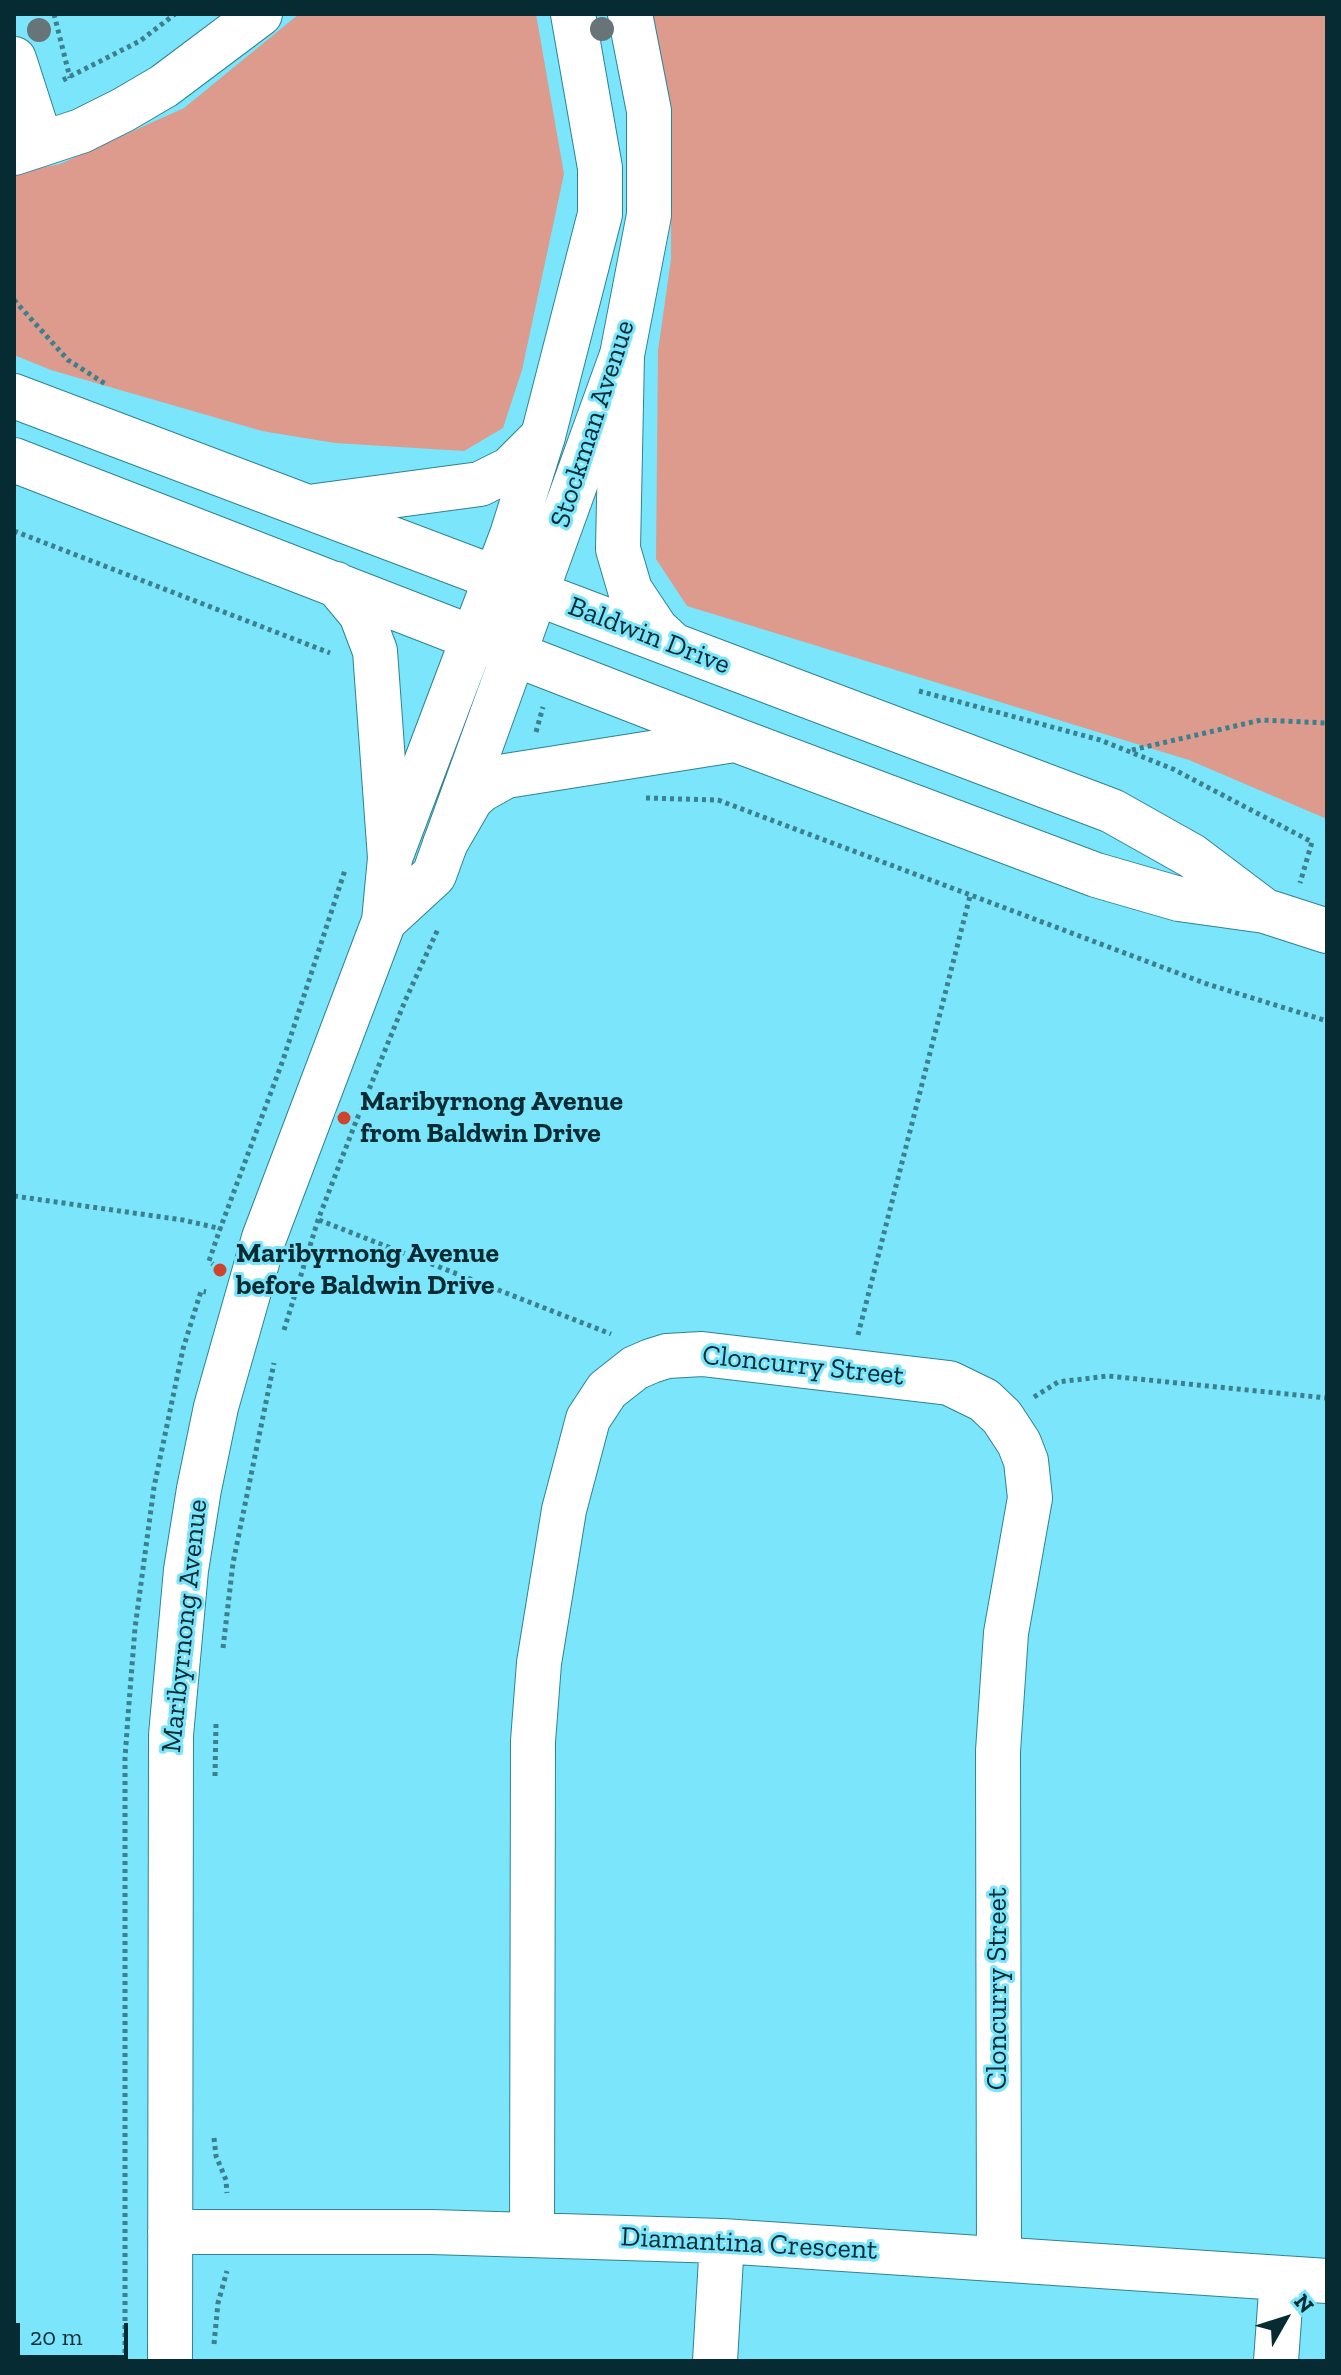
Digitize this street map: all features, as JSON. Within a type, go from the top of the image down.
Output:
[{"type":"street","points":[[20,77],[27,148],[81,131],[136,102],[202,59],[260,14]]},
{"type":"street","name":"Stockman Avenue","points":[[473,636],[512,535],[543,436],[600,214],[600,168],[573,14]]},
{"type":"street","name":"Stockman Avenue","points":[[515,652],[622,355],[649,215],[649,111],[630,14]]},
{"type":"street","points":[[622,355],[618,549],[630,590],[656,629],[673,645]]},
{"type":"street","name":"Baldwin Drive","points":[[14,396],[1112,811],[1192,856],[1294,920]]},
{"type":"street","points":[[310,507],[480,484],[510,469],[543,436]]},
{"type":"street","points":[[14,460],[736,740],[1137,889],[1294,920]]},
{"type":"street","points":[[336,584],[361,614],[375,651],[390,858]]},
{"type":"street","name":"Maribyrnong Avenue","points":[[170,2361],[171,1735],[185,1584],[199,1489],[216,1407],[264,1238],[384,921],[390,858],[473,636]]},
{"type":"street","name":"Maribyrnong Avenue","points":[[384,921],[434,875],[515,652]]},
{"type":"street","points":[[445,844],[471,799],[506,776],[736,740]]},
{"type":"street","name":"Cloncurry Street","points":[[532,2234],[533,1741],[539,1663],[564,1510],[585,1427],[607,1390],[645,1363],[667,1356],[702,1354],[949,1383],[984,1400],[1002,1417],[1019,1443],[1026,1461],[1030,1498],[1014,1574],[1000,1691],[999,2259]]},
{"type":"street","name":"Diamantina Crescent","points":[[170,2232],[532,2234],[722,2241],[1327,2281]]},
{"type":"street","points":[[715,2361],[722,2241]]},
{"type":"street","points":[[1276,2361],[1282,2278]]},
{"type":"path","points":[[54,14],[70,78]]},
{"type":"path","points":[[20,77],[70,78],[140,41],[175,14]]},
{"type":"path","points":[[14,300],[68,360],[120,390]]},
{"type":"path","points":[[14,531],[329,651],[335,659]]},
{"type":"path","points":[[915,690],[1100,740],[1129,751],[1173,769],[1312,842],[1294,920]]},
{"type":"path","points":[[1129,751],[1261,720],[1327,723]]},
{"type":"path","points":[[643,797],[718,800],[1207,984],[1327,1021]]},
{"type":"path","points":[[848,1370],[970,896]]},
{"type":"path","points":[[280,1344],[318,1220],[399,1014],[444,917]]},
{"type":"path","points":[[14,1196],[183,1220],[235,1233]]},
{"type":"path","points":[[318,1220],[614,1335],[632,1348],[645,1363]]},
{"type":"path","points":[[223,1650],[233,1563],[275,1357]]},
{"type":"path","points":[[1002,1417],[1058,1382],[1108,1376],[1327,1398]]},
{"type":"path","points":[[215,1784],[217,1709]]},
{"type":"path","points":[[214,2136],[227,2195]]},
{"type":"path","points":[[214,2352],[218,2303],[227,2273]]},
{"type":"shaded area","points":[[299,14],[536,14],[564,174],[522,370],[503,428],[464,451],[335,443],[262,431],[51,370],[14,355],[14,173],[60,164],[184,108]]},
{"type":"shaded area","points":[[651,14],[1327,14],[1327,819],[1189,760],[687,606],[656,559],[658,351],[671,259],[671,133]]},
{"type":"place","name":"Maribyrnong Avenue from Baldwin Drive","points":[[344,1118]]},
{"type":"place","name":"Maribyrnong Avenue before Baldwin Drive","points":[[220,1270]]}]
